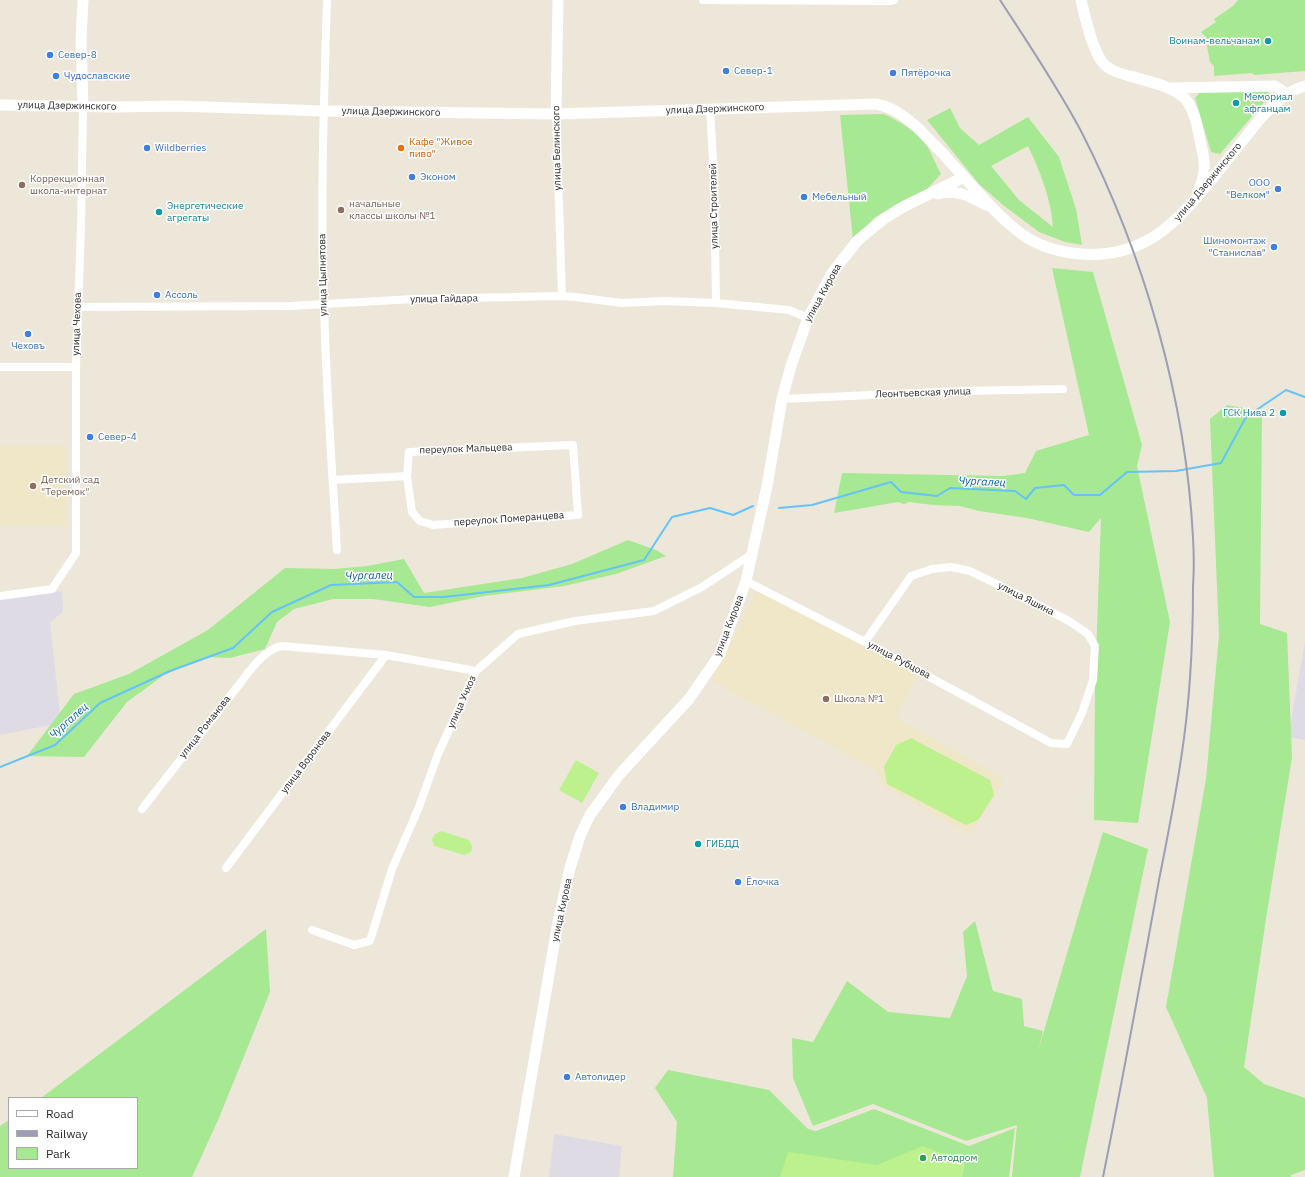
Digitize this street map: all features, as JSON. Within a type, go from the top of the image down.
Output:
[{"type":"main road","name":"улица Чехова","points":[[83,0],[83,106]]},
{"type":"main road","name":"улица Белинского","points":[[556,114],[558,0]]},
{"type":"main road","points":[[1082,0],[1090,34],[1098,55],[1104,65],[1118,73],[1169,88],[1183,96],[1191,108],[1197,125],[1204,166],[1203,181],[1190,206]]},
{"type":"main road","points":[[1169,88],[1275,86],[1287,94]]},
{"type":"main road","name":"улица Дзержинского","points":[[0,105],[177,106],[324,111],[556,114],[876,104],[886,106],[906,117],[918,127],[993,209],[1023,234],[1036,242],[1063,252],[1090,255],[1119,252],[1143,243],[1167,229],[1190,206],[1261,118],[1287,94],[1305,86]]},
{"type":"main road","points":[[942,188],[948,182],[951,175],[951,167],[948,159]]},
{"type":"main road","name":"улица Кирова","points":[[514,1177],[558,922],[570,868],[580,836],[590,815],[619,775],[689,699],[720,654],[746,581],[767,486],[782,399],[791,366],[808,318],[832,273],[858,240],[885,218],[902,207],[964,177]]},
{"type":"main road","points":[[924,197],[942,192],[958,192],[993,209]]},
{"type":"street","name":"улица Цыпнятова","points":[[327,0],[322,188],[324,304],[337,550]]},
{"type":"street","points":[[702,0],[894,0]]},
{"type":"street","name":"улица Чехова","points":[[0,596],[52,589],[76,553],[76,367],[81,227],[83,106]]},
{"type":"street","name":"улица Строителей","points":[[710,110],[714,174],[716,302]]},
{"type":"street","name":"улица Белинского","points":[[556,114],[562,296]]},
{"type":"street","name":"улица Гайдара","points":[[78,307],[138,308],[324,304],[414,299],[562,296],[622,303],[664,301],[716,302],[790,310],[808,318]]},
{"type":"street","points":[[0,367],[76,367]]},
{"type":"street","name":"Леонтьевская улица","points":[[782,399],[960,391],[1064,389]]},
{"type":"street","name":"переулок Померанцева","points":[[407,476],[412,512],[420,521],[433,525],[578,515],[573,445]]},
{"type":"street","name":"переулок Мальцева","points":[[407,476],[409,452],[573,445]]},
{"type":"street","points":[[333,480],[407,476]]},
{"type":"street","name":"улица Учхоз","points":[[312,930],[354,945],[370,941],[392,869],[419,807],[438,754],[463,703],[476,671],[518,634],[575,621],[654,611],[702,587],[752,554]]},
{"type":"street","name":"улица Яшина","points":[[865,642],[911,576],[932,569],[951,567],[970,571],[1069,621],[1088,634],[1095,646],[1093,680],[1082,713],[1067,744],[1051,743]]},
{"type":"street","name":"улица Рубцова","points":[[746,581],[865,642],[1051,743]]},
{"type":"street","name":"улица Романова","points":[[142,809],[255,664],[272,649],[282,646],[386,655]]},
{"type":"street","points":[[386,655],[476,671]]},
{"type":"street","name":"улица Воронова","points":[[226,868],[386,655]]},
{"type":"shaded area","name":"Детский сад \"Теремок\"","points":[[0,445],[66,445],[66,526],[0,526]]},
{"type":"shaded area","name":"Школа №1","points":[[757,589],[917,675],[897,718],[1005,779],[970,835],[885,787],[875,771],[712,681]]},
{"type":"shaded area","points":[[62,591],[63,612],[50,622],[61,723],[0,735],[0,598]]},
{"type":"shaded area","points":[[1305,642],[1305,740],[1288,737]]},
{"type":"shaded area","points":[[554,1134],[622,1146],[619,1177],[549,1177]]},
{"type":"green space","points":[[1238,0],[1305,0],[1305,71],[1214,76],[1214,66],[1210,62],[1207,46],[1210,41],[1201,32],[1216,22],[1214,19],[1233,6]]},
{"type":"green space","points":[[1265,88],[1270,95],[1220,154],[1211,152],[1195,98],[1200,92]]},
{"type":"green space","points":[[950,108],[960,128],[979,145],[1028,117],[1059,157],[1076,209],[1082,245],[1065,242],[1039,232],[1003,205],[979,184],[927,120]],"holes":[[[1028,146],[1041,175],[1050,206],[1053,227],[1019,200],[991,166]]]},
{"type":"green space","points":[[884,114],[908,127],[923,141],[929,149],[941,174],[927,189],[902,201],[874,218],[853,240],[840,115]]},
{"type":"green space","points":[[1052,268],[1093,272],[1142,445],[1137,466],[1170,622],[1138,823],[1094,820],[1095,684],[1101,518],[1089,532],[1027,518],[979,511],[960,506],[909,502],[904,504],[898,502],[834,513],[842,473],[1004,476],[1025,473],[1036,451],[1089,435]]},
{"type":"green space","points":[[1227,405],[1262,411],[1260,624],[1287,633],[1292,757],[1244,1067],[1264,1084],[1305,1098],[1305,1170],[1291,1175],[1291,1177],[1214,1177],[1207,1098],[1166,1007],[1206,779],[1219,635],[1210,419]]},
{"type":"green space","points":[[628,540],[656,550],[666,556],[616,574],[564,586],[484,596],[430,607],[373,599],[333,599],[294,609],[277,622],[265,649],[230,658],[206,657],[164,675],[127,702],[84,757],[27,756],[74,694],[129,674],[208,630],[285,568],[335,569],[367,566],[404,559],[424,593],[522,578],[572,564]]},
{"type":"green space","points":[[911,738],[990,780],[994,795],[978,820],[966,825],[887,784],[884,767],[896,745]]},
{"type":"green space","points":[[576,760],[599,773],[582,803],[559,790]]},
{"type":"green space","points":[[441,831],[469,840],[472,846],[471,852],[464,855],[434,846],[432,839],[435,834]]},
{"type":"green space","points":[[1103,832],[1148,849],[1080,1177],[1012,1177],[1017,1125],[966,1141],[873,1104],[813,1126],[793,1078],[792,1038],[813,1042],[847,981],[888,1012],[950,1018],[967,976],[963,932],[975,921],[993,991],[1022,999],[1024,1026],[1043,1031],[1038,1051]]},
{"type":"green space","points":[[266,929],[270,992],[219,1118],[192,1177],[0,1177],[0,1126],[8,1121],[8,1169],[138,1169],[138,1097],[42,1097]]},
{"type":"green space","points":[[668,1070],[769,1090],[808,1129],[816,1131],[874,1109],[969,1146],[1015,1128],[1009,1177],[673,1177],[677,1122],[655,1088]]},
{"type":"green space","name":"Автодром","points":[[923,1146],[965,1163],[962,1177],[780,1177],[788,1152],[877,1165]]},
{"type":"waterway","name":"Чургалец","points":[[779,508],[812,505],[891,482],[901,492],[937,496],[950,488],[1015,491],[1026,499],[1035,488],[1064,485],[1074,495],[1100,495],[1127,472],[1176,471],[1221,463],[1246,417],[1286,390],[1305,397]]},
{"type":"waterway","name":"Чургалец","points":[[0,767],[55,745],[100,703],[170,671],[233,648],[272,612],[331,585],[397,582],[414,597],[444,597],[549,585],[644,560],[672,517],[710,508],[733,515],[753,506]]},
{"type":"railway","points":[[1000,0],[1032,48],[1072,114],[1104,178],[1124,227],[1142,277],[1158,329],[1171,381],[1189,486],[1194,569],[1187,716],[1171,820],[1103,1177]]},
{"type":"place","name":"Воинам-вельчанам","points":[[1268,41]]},
{"type":"place","name":"Север-8","points":[[50,55]]},
{"type":"place","name":"Север-1","points":[[726,71]]},
{"type":"place","name":"Пятёрочка","points":[[893,73]]},
{"type":"place","name":"Чудославские","points":[[56,76]]},
{"type":"place","name":"Мемориал афганцам","points":[[1236,103]]},
{"type":"place","name":"Wildberries","points":[[147,148]]},
{"type":"place","name":"Кафе \"Живое пиво\"","points":[[401,148]]},
{"type":"place","name":"Эконом","points":[[412,177]]},
{"type":"place","name":"Коррекционная школа-интернат","points":[[22,185]]},
{"type":"place","name":"ООО \"Велком\"","points":[[1278,189]]},
{"type":"place","name":"Мебельный","points":[[804,197]]},
{"type":"place","name":"начальные классы школы №1","points":[[341,210]]},
{"type":"place","name":"Энергетические агрегаты","points":[[159,212]]},
{"type":"place","name":"Шиномонтаж \"Станислав\"","points":[[1274,247]]},
{"type":"place","name":"Ассоль","points":[[157,295]]},
{"type":"place","name":"Чеховъ","points":[[28,334]]},
{"type":"place","name":"ГСК Нива 2","points":[[1283,413]]},
{"type":"place","name":"Север-4","points":[[90,437]]},
{"type":"place","name":"Детский сад \"Теремок\"","points":[[33,486]]},
{"type":"place","name":"Школа №1","points":[[826,699]]},
{"type":"place","name":"Владимир","points":[[623,807]]},
{"type":"place","name":"ГИБДД","points":[[698,844]]},
{"type":"place","name":"Ёлочка","points":[[738,882]]},
{"type":"place","name":"Автолидер","points":[[567,1077]]},
{"type":"place","name":"Автодром","points":[[923,1158]]}]
